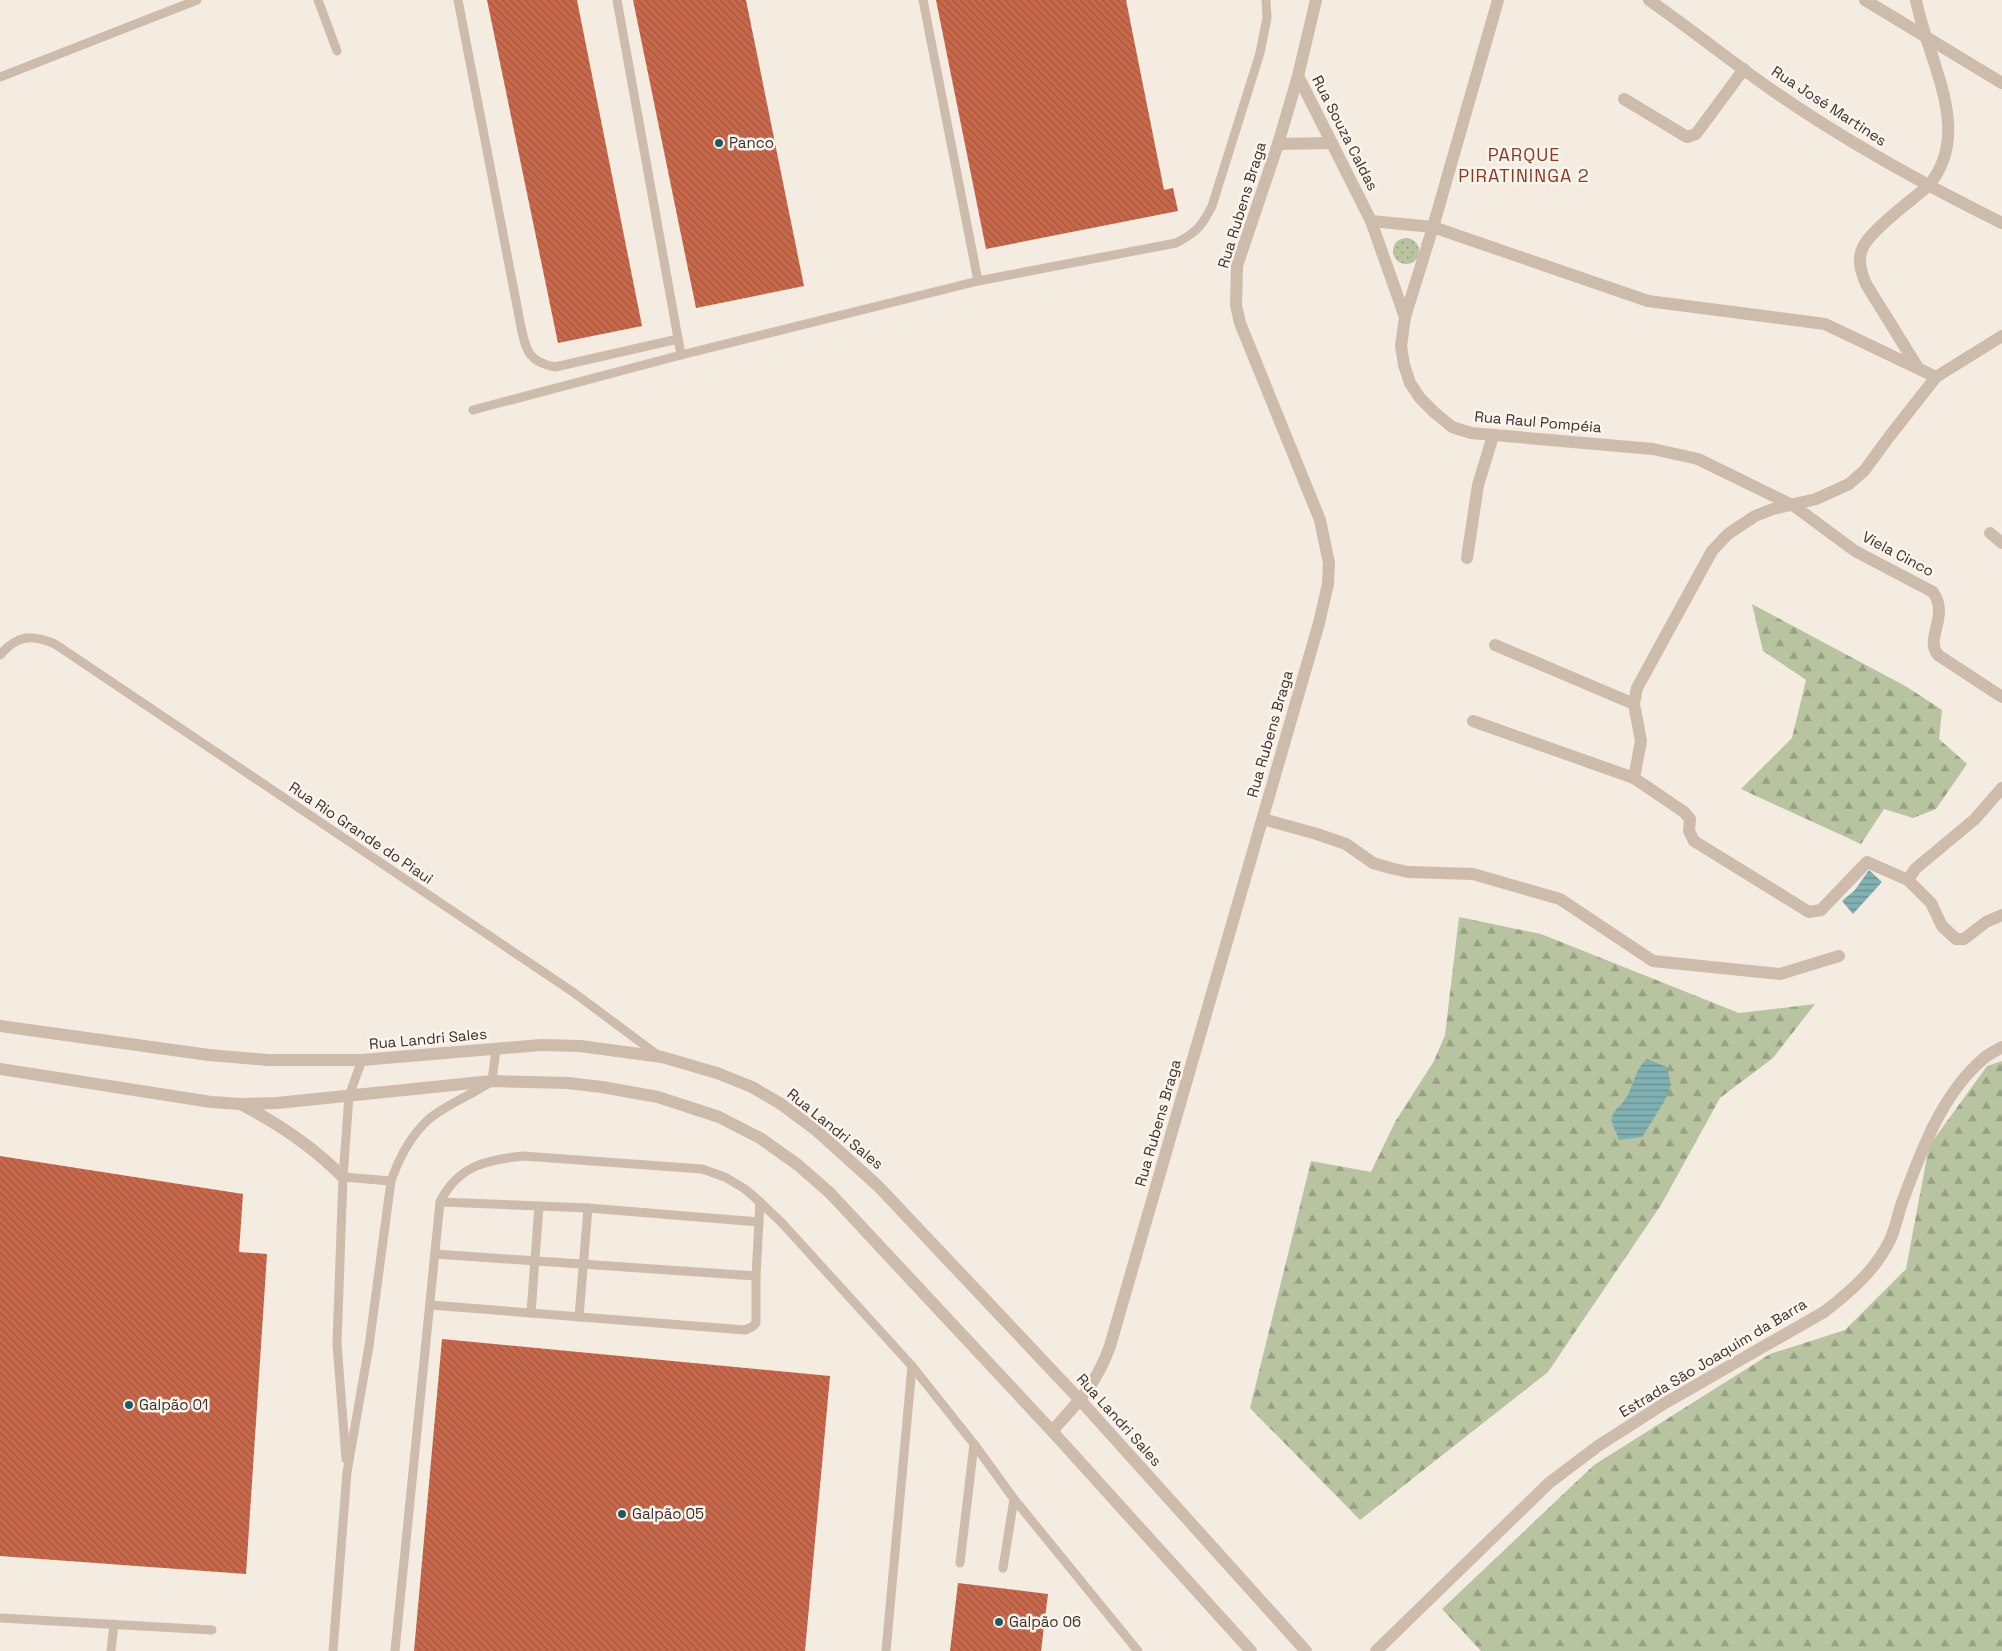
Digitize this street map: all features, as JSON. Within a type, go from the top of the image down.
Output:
[{"type":"street","name":"Rua Souza Caldas","points":[[1316,0],[1298,76],[1371,221],[1405,317]]},
{"type":"street","name":"Rua Raul Pompéia","points":[[1498,0],[1433,227],[1405,317],[1401,346],[1404,365],[1410,382],[1420,398],[1452,427],[1471,433],[1493,436],[1653,449],[1698,459],[1794,506]]},
{"type":"street","name":"Rua José Martines","points":[[1649,0],[1772,90],[1850,141],[1928,186],[2002,224]]},
{"type":"street","points":[[1865,0],[2002,83]]},
{"type":"street","points":[[1916,0],[1924,37],[1946,106],[1949,130],[1948,148],[1935,178],[1870,236],[1862,248],[1859,260],[1866,284],[1918,368]]},
{"type":"street","points":[[1624,99],[1686,137],[1696,134],[1744,69]]},
{"type":"street","name":"Rua Rubens Braga","points":[[1052,1431],[1094,1382],[1110,1346],[1263,819],[1319,623],[1328,584],[1329,563],[1320,520],[1240,323],[1236,305],[1237,266],[1278,144],[1298,76]]},
{"type":"street","points":[[1278,144],[1332,143]]},
{"type":"street","points":[[1371,221],[1433,227],[1648,302],[1825,324],[1936,377]]},
{"type":"street","points":[[1634,778],[1641,741],[1634,704],[1637,688],[1712,551],[1728,534],[1755,516],[1774,509],[1794,506],[1849,484],[1864,471],[1936,377],[2002,336]]},
{"type":"street","points":[[1467,558],[1478,485],[1493,436]]},
{"type":"street","name":"Viela Cinco","points":[[1794,506],[1855,551],[1933,592],[1937,598],[1940,612],[1934,640],[1935,651],[2002,696]]},
{"type":"street","points":[[1990,533],[2002,543]]},
{"type":"street","points":[[1496,645],[1634,704]]},
{"type":"street","points":[[1473,722],[1634,778],[1684,812],[1690,819],[1689,831],[1694,841],[1809,912],[1820,910],[1867,862],[1908,880],[1931,903],[1942,926],[1956,939],[1964,939],[1986,922],[2002,915]]},
{"type":"street","points":[[1908,880],[1915,868],[1975,819],[2002,788]]},
{"type":"street","points":[[1263,819],[1346,844],[1373,863],[1390,868],[1408,872],[1472,874],[1560,899],[1653,961],[1780,974],[1839,956]]},
{"type":"street","name":"Rua Landri Sales","points":[[0,1026],[209,1056],[268,1060],[362,1060],[541,1045],[580,1046],[662,1057],[717,1073],[752,1087],[781,1104],[817,1131],[878,1186],[1080,1400],[1306,1651]]},
{"type":"street","name":"Estrada São Joaquim da Barra","points":[[1376,1651],[1549,1483],[1598,1446],[1665,1403],[1824,1312],[1847,1294],[1870,1271],[1890,1240],[1902,1202],[1930,1132],[1953,1092],[1983,1059],[2002,1047]]},
{"type":"street","points":[[0,1069],[172,1097],[242,1104],[277,1103],[492,1082],[585,1085],[658,1097],[719,1117],[760,1138],[798,1165],[830,1193],[1052,1431],[1251,1651]]},
{"type":"street","points":[[242,1104],[299,1138],[323,1157],[342,1177]]},
{"type":"lane","points":[[0,77],[197,0]]},
{"type":"lane","points":[[318,0],[337,52]]},
{"type":"lane","points":[[458,0],[521,327],[526,346],[532,358],[542,365],[554,367],[678,339]]},
{"type":"lane","points":[[617,0],[681,355]]},
{"type":"lane","points":[[923,0],[978,280]]},
{"type":"lane","points":[[473,410],[978,280],[1176,243],[1191,236],[1202,226],[1212,206],[1260,53],[1267,18],[1266,0]]},
{"type":"lane","name":"Rua Rio Grande do Piaui","points":[[0,655],[17,640],[28,637],[41,638],[55,644],[557,981],[662,1057]]},
{"type":"lane","points":[[333,1651],[347,1472],[369,1346],[391,1181],[398,1162],[412,1137],[430,1118],[492,1082],[496,1049]]},
{"type":"lane","points":[[347,1472],[338,1344],[342,1177],[349,1096],[362,1060]]},
{"type":"lane","points":[[395,1651],[440,1202],[448,1186],[464,1172],[502,1158],[523,1156],[702,1169],[725,1177],[745,1189],[782,1223],[912,1366],[1014,1498],[1138,1651]]},
{"type":"lane","points":[[342,1177],[391,1181]]},
{"type":"lane","points":[[440,1202],[588,1208],[759,1222]]},
{"type":"lane","points":[[430,1304],[746,1330],[756,1322],[756,1276],[760,1202]]},
{"type":"lane","points":[[531,1313],[539,1206]]},
{"type":"lane","points":[[579,1317],[588,1208]]},
{"type":"lane","points":[[435,1254],[756,1276]]},
{"type":"lane","points":[[886,1651],[912,1366]]},
{"type":"lane","points":[[960,1562],[974,1444]]},
{"type":"lane","points":[[1002,1568],[1014,1498]]},
{"type":"lane","points":[[0,1618],[212,1630]]},
{"type":"lane","points":[[111,1651],[114,1624]]},
{"type":"green space","points":[[1406,238],[1415,242],[1419,251],[1415,260],[1406,264],[1397,260],[1393,251],[1397,242]]},
{"type":"green space","points":[[1752,604],[1907,687],[1942,710],[1939,739],[1967,764],[1936,809],[1913,818],[1884,809],[1861,844],[1741,789],[1792,738],[1806,680],[1763,651]]},
{"type":"green space","points":[[1459,917],[1541,934],[1739,1013],[1815,1004],[1773,1058],[1720,1098],[1661,1205],[1548,1372],[1360,1520],[1250,1408],[1311,1161],[1371,1172],[1395,1122],[1434,1061],[1445,1035]]},
{"type":"green space","points":[[2002,1061],[2002,1651],[1481,1651],[1442,1609],[1594,1465],[1770,1354],[1845,1330],[1906,1269],[1929,1146],[1987,1066]]},
{"type":"water","points":[[1869,870],[1882,882],[1853,914],[1842,901],[1855,890]]},
{"type":"water","points":[[1647,1059],[1667,1067],[1671,1085],[1664,1102],[1642,1137],[1619,1140],[1613,1123],[1613,1115],[1627,1096],[1639,1068]]},
{"type":"building","points":[[487,0],[577,0],[642,326],[558,343]]},
{"type":"building","name":"Panco","points":[[633,0],[746,0],[804,286],[696,308]]},
{"type":"building","points":[[936,0],[1126,0],[1164,190],[1173,188],[1178,211],[986,249]]},
{"type":"building","name":"Galpão 01","points":[[0,1156],[243,1194],[239,1252],[267,1254],[246,1574],[0,1556]]},
{"type":"building","name":"Galpão 05","points":[[442,1339],[830,1376],[805,1651],[414,1651]]},
{"type":"building","name":"Galpão 06","points":[[958,1583],[1048,1594],[1041,1651],[950,1651]]},
{"type":"place","name":"Panco","points":[[719,143]]},
{"type":"place","name":"Galpão 01","points":[[129,1405]]},
{"type":"place","name":"Galpão 05","points":[[622,1514]]},
{"type":"place","name":"Galpão 06","points":[[999,1622]]},
{"type":"district","name":"PARQUE PIRATININGA 2","points":[[1524,165]]}]
